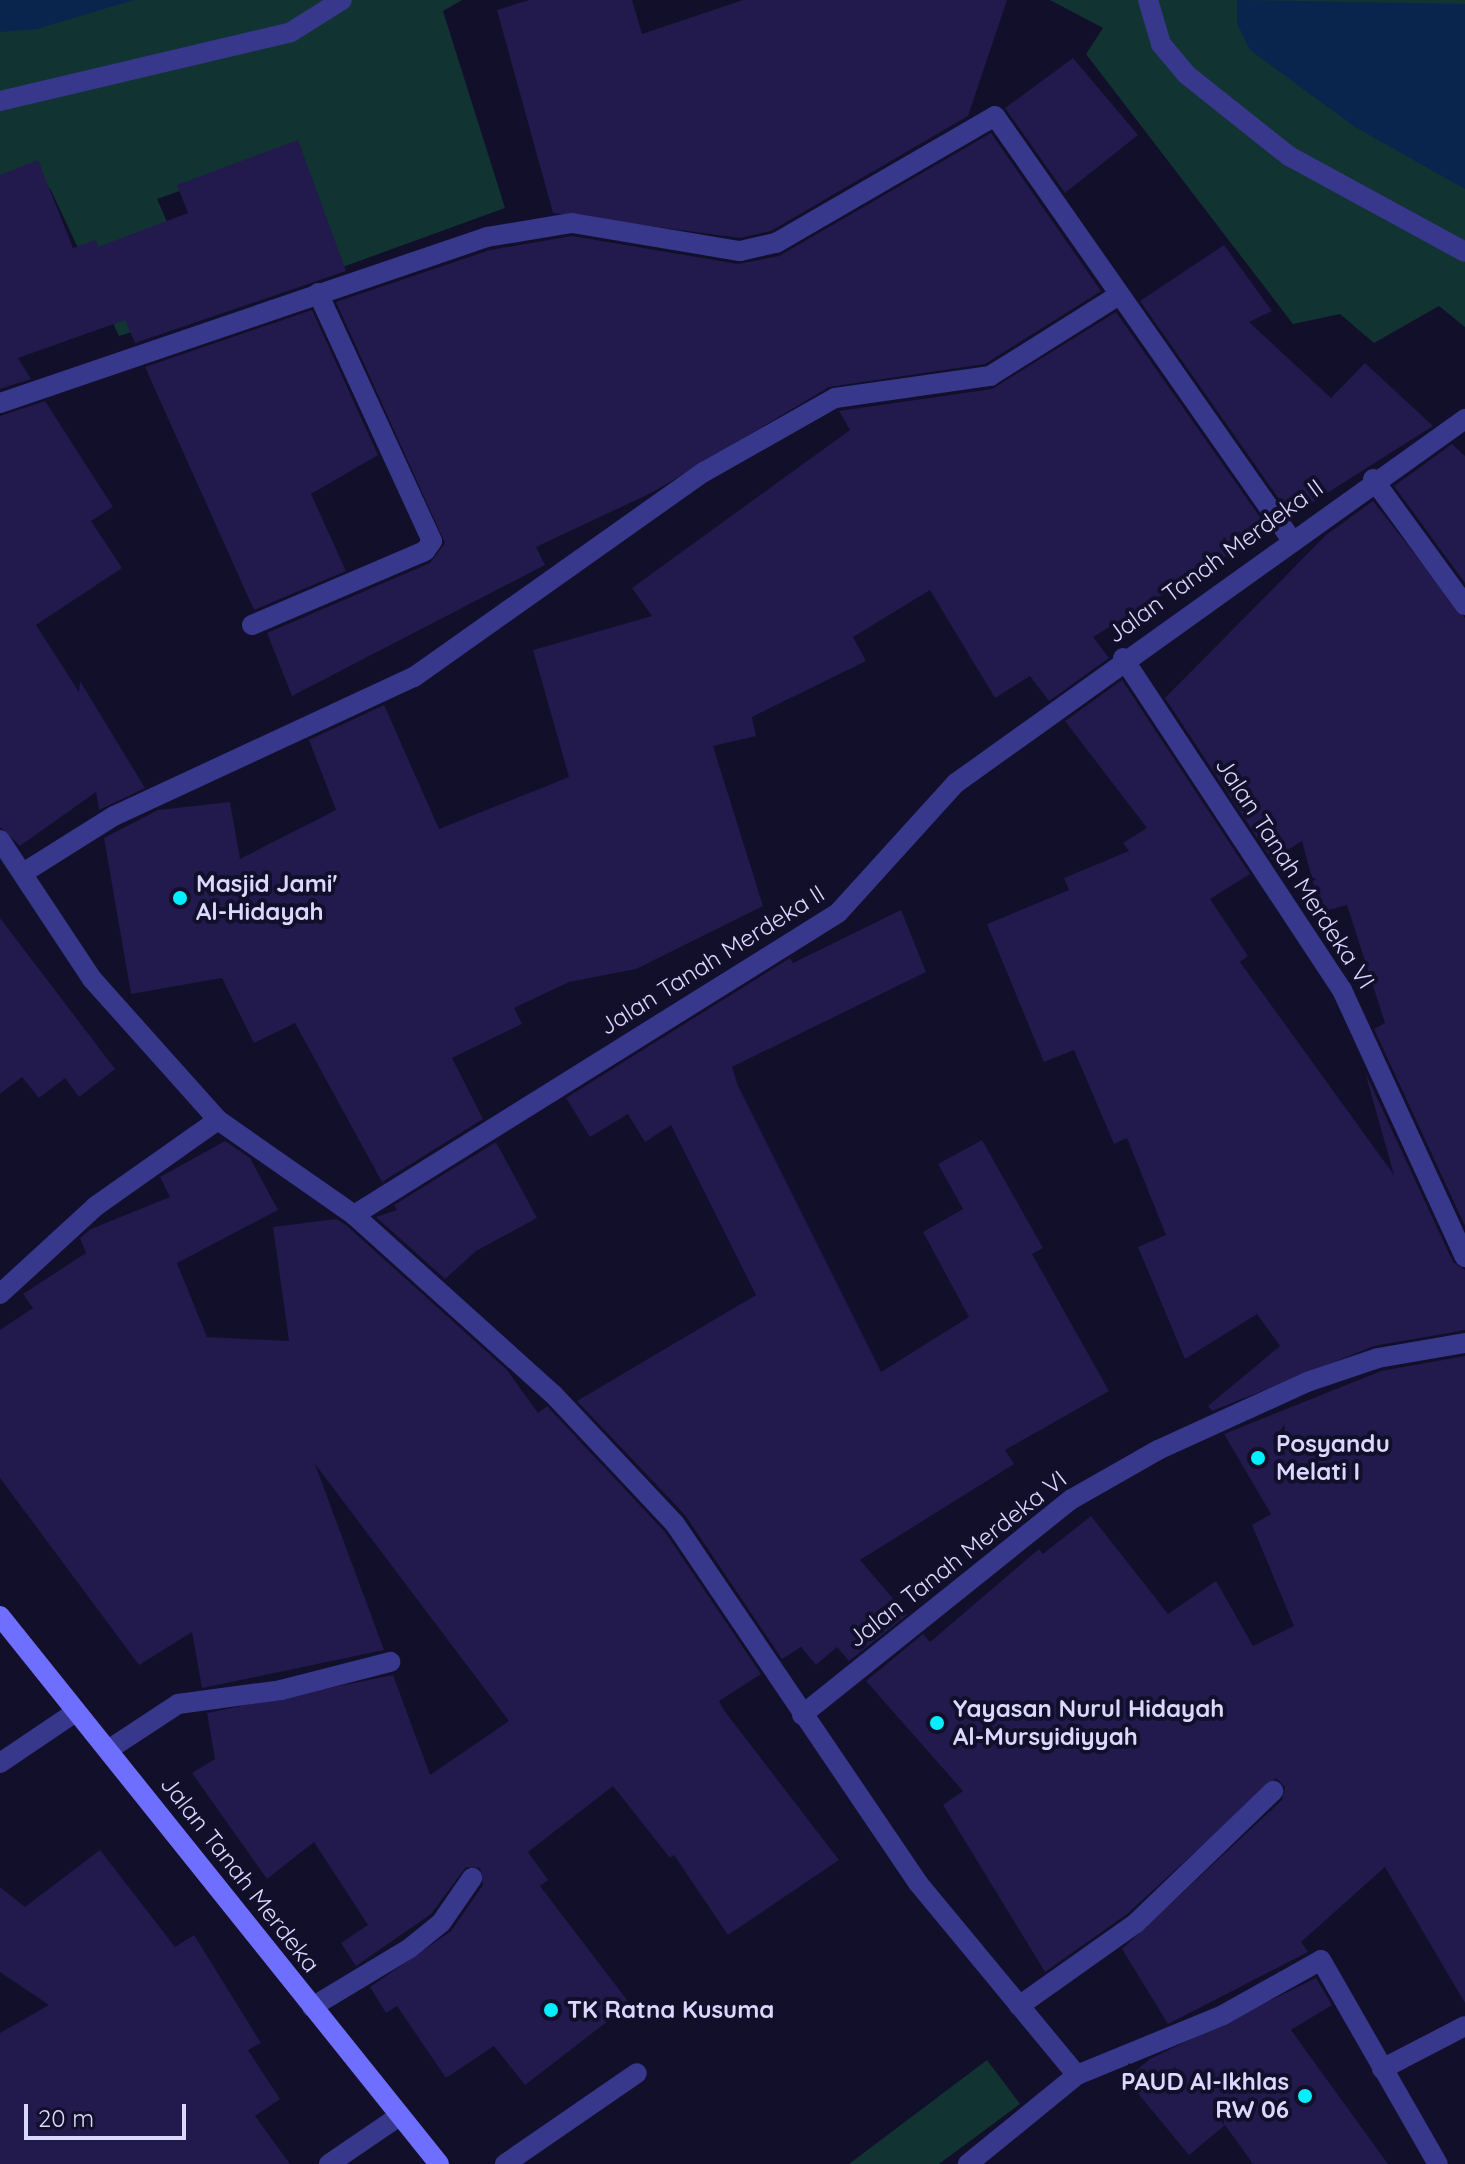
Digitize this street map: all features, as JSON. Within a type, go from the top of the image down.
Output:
[{"type":"street","points":[[0,101],[291,32],[342,0]]},
{"type":"street","points":[[1148,0],[1161,44],[1187,75],[1289,156],[1465,252]]},
{"type":"street","points":[[0,403],[487,237],[572,223],[740,251],[776,243],[995,116],[1116,297],[1291,539]]},
{"type":"street","points":[[252,625],[425,551],[432,541],[318,293]]},
{"type":"street","points":[[23,873],[114,816],[414,677],[704,472],[835,398],[990,376],[1116,297]]},
{"type":"street","name":"Jalan Tanah Merdeka II","points":[[354,1215],[838,913],[956,783],[1123,658],[1373,479],[1465,419]]},
{"type":"street","points":[[1373,479],[1465,605]]},
{"type":"street","name":"Jalan Tanah Merdeka VI","points":[[1123,658],[1342,990],[1465,1257]]},
{"type":"street","points":[[0,840],[92,979],[218,1120],[354,1215],[553,1394],[675,1524],[918,1883],[1077,2075]]},
{"type":"street","points":[[0,1294],[96,1206],[218,1120]]},
{"type":"street","name":"Jalan Tanah Merdeka VI","points":[[802,1715],[1072,1499],[1158,1450],[1307,1382],[1378,1358],[1465,1343]]},
{"type":"street","name":"Jalan Tanah Merdeka","points":[[0,1616],[74,1713],[108,1750],[398,2117],[439,2164]]},
{"type":"street","points":[[108,1750],[178,1704],[281,1690],[390,1662]]},
{"type":"street","points":[[0,1763],[74,1713]]},
{"type":"street","points":[[1019,2006],[1135,1924],[1273,1791]]},
{"type":"street","points":[[312,2007],[410,1948],[441,1923],[472,1878]]},
{"type":"street","points":[[968,2164],[1077,2075],[1223,2015],[1321,1960],[1438,2164]]},
{"type":"street","points":[[1382,2069],[1465,2026]]},
{"type":"street","points":[[505,2164],[637,2073]]},
{"type":"street","points":[[329,2164],[398,2117]]},
{"type":"green space","points":[[0,0],[462,0],[443,11],[505,208],[340,268],[290,152],[157,199],[205,309],[119,336],[50,188],[0,205]]},
{"type":"green space","points":[[1050,0],[1465,0],[1465,327],[1439,306],[1374,343],[1340,314],[1293,324],[1086,54],[1103,28]]},
{"type":"green space","points":[[987,2060],[1020,2104],[939,2164],[849,2164]]},
{"type":"water","points":[[0,0],[134,0],[37,29],[0,32]]},
{"type":"water","points":[[1237,0],[1465,4],[1465,189],[1355,127],[1250,50],[1237,23]]},
{"type":"building","points":[[529,0],[632,0],[642,34],[743,0],[1007,0],[968,116],[771,231],[740,238],[553,213],[497,10]]},
{"type":"building","points":[[1073,58],[1138,135],[1065,193],[1005,108]]},
{"type":"building","points":[[991,133],[1101,291],[985,364],[829,387],[653,492],[536,547],[545,565],[292,696],[267,633],[430,563],[445,543],[336,302],[490,250],[572,236],[738,264],[779,256]]},
{"type":"building","points":[[298,140],[346,271],[135,343],[125,320],[18,358],[31,379],[0,389],[0,175],[38,160],[73,248],[96,240],[98,247],[188,213],[177,185]]},
{"type":"building","points":[[1224,245],[1272,311],[1249,322],[1331,398],[1365,363],[1433,426],[1291,516],[1140,301]]},
{"type":"building","points":[[312,310],[378,455],[311,494],[346,571],[254,610],[145,367]]},
{"type":"building","points":[[1116,312],[1269,530],[1093,637],[1109,658],[1049,701],[1030,676],[995,698],[930,590],[853,637],[866,661],[752,717],[756,736],[713,746],[763,906],[636,969],[569,982],[514,1008],[522,1024],[452,1058],[483,1119],[382,1182],[295,1023],[254,1043],[222,978],[131,994],[104,838],[158,810],[230,802],[240,859],[336,810],[309,740],[384,705],[439,829],[569,777],[533,650],[652,616],[632,588],[850,430],[839,411],[992,389]]},
{"type":"building","points":[[45,401],[113,507],[91,521],[122,568],[36,625],[79,692],[80,681],[145,788],[99,810],[96,792],[20,846],[0,827],[0,416]]},
{"type":"building","points":[[1452,444],[1465,456],[1465,583],[1394,486]]},
{"type":"building","points":[[1373,501],[1465,618],[1465,1226],[1374,1029],[1385,1023],[1347,905],[1321,912],[1302,841],[1272,860],[1165,698],[1326,535]]},
{"type":"building","points":[[1122,680],[1250,874],[1210,899],[1248,956],[1240,962],[1394,1175],[1365,1072],[1453,1262],[1465,1270],[1465,1330],[1374,1346],[1212,1411],[1208,1406],[1280,1346],[1257,1314],[1185,1359],[1138,1247],[1166,1235],[1127,1138],[1114,1144],[1074,1050],[1044,1062],[987,924],[1069,890],[1064,878],[1129,851],[1123,843],[1147,828],[1065,721]]},
{"type":"building","points":[[901,910],[926,972],[732,1067],[738,1086],[881,1372],[969,1317],[923,1232],[963,1209],[938,1164],[982,1140],[1043,1248],[1032,1254],[1109,1391],[1005,1450],[1014,1464],[860,1560],[907,1615],[849,1661],[837,1647],[816,1665],[801,1647],[782,1659],[685,1515],[577,1401],[756,1295],[671,1125],[645,1142],[628,1114],[590,1137],[566,1098],[790,958],[793,963]]},
{"type":"building","points":[[0,918],[115,1069],[79,1097],[65,1078],[39,1098],[22,1077],[0,1094]]},
{"type":"building","points":[[225,1141],[250,1158],[278,1210],[177,1263],[207,1337],[289,1341],[273,1227],[336,1219],[346,1225],[507,1370],[538,1413],[547,1406],[665,1532],[761,1674],[719,1701],[723,1709],[839,1860],[728,1935],[674,1855],[670,1858],[613,1786],[528,1852],[548,1880],[540,1886],[630,2004],[525,2085],[494,2046],[446,2078],[397,2006],[386,2013],[370,1987],[451,1931],[483,1885],[480,1868],[466,1867],[431,1914],[356,1966],[341,1943],[368,1925],[314,1842],[267,1879],[192,1773],[215,1759],[207,1713],[393,1675],[430,1775],[509,1721],[315,1464],[384,1650],[202,1688],[192,1632],[139,1665],[0,1478],[0,1330],[33,1308],[23,1294],[86,1253],[80,1238],[91,1229],[170,1197],[160,1177]]},
{"type":"building","points":[[496,1142],[537,1218],[476,1251],[445,1279],[376,1217],[397,1210],[394,1205]]},
{"type":"building","points":[[1465,1356],[1465,2003],[1385,1867],[1301,1942],[1308,1952],[1168,2024],[1122,1949],[1282,1800],[1285,1787],[1276,1778],[1127,1914],[1045,1972],[943,1805],[963,1791],[866,1681],[923,1634],[930,1642],[1039,1549],[1043,1554],[1091,1516],[1168,1614],[1216,1581],[1253,1646],[1294,1626],[1252,1525],[1271,1514],[1224,1434],[1381,1371]]},
{"type":"building","points":[[100,1850],[175,1947],[194,1935],[261,2043],[248,2050],[280,2099],[255,2116],[290,2164],[0,2164],[0,2033],[49,2005],[0,1972],[0,1887],[25,1907]]},
{"type":"building","points":[[1316,1978],[1332,2005],[1291,2030],[1388,2164],[1253,2164],[1225,2125],[1189,2155],[1126,2079],[1150,2059]]},
{"type":"place","name":"Masjid Jami' Al-Hidayah","points":[[180,898]]},
{"type":"place","name":"Posyandu Melati I","points":[[1258,1458]]},
{"type":"place","name":"Yayasan Nurul Hidayah Al-Mursyidiyyah","points":[[937,1723]]},
{"type":"place","name":"TK Ratna Kusuma","points":[[551,2010]]},
{"type":"place","name":"PAUD Al-Ikhlas RW 06","points":[[1305,2096]]}]
